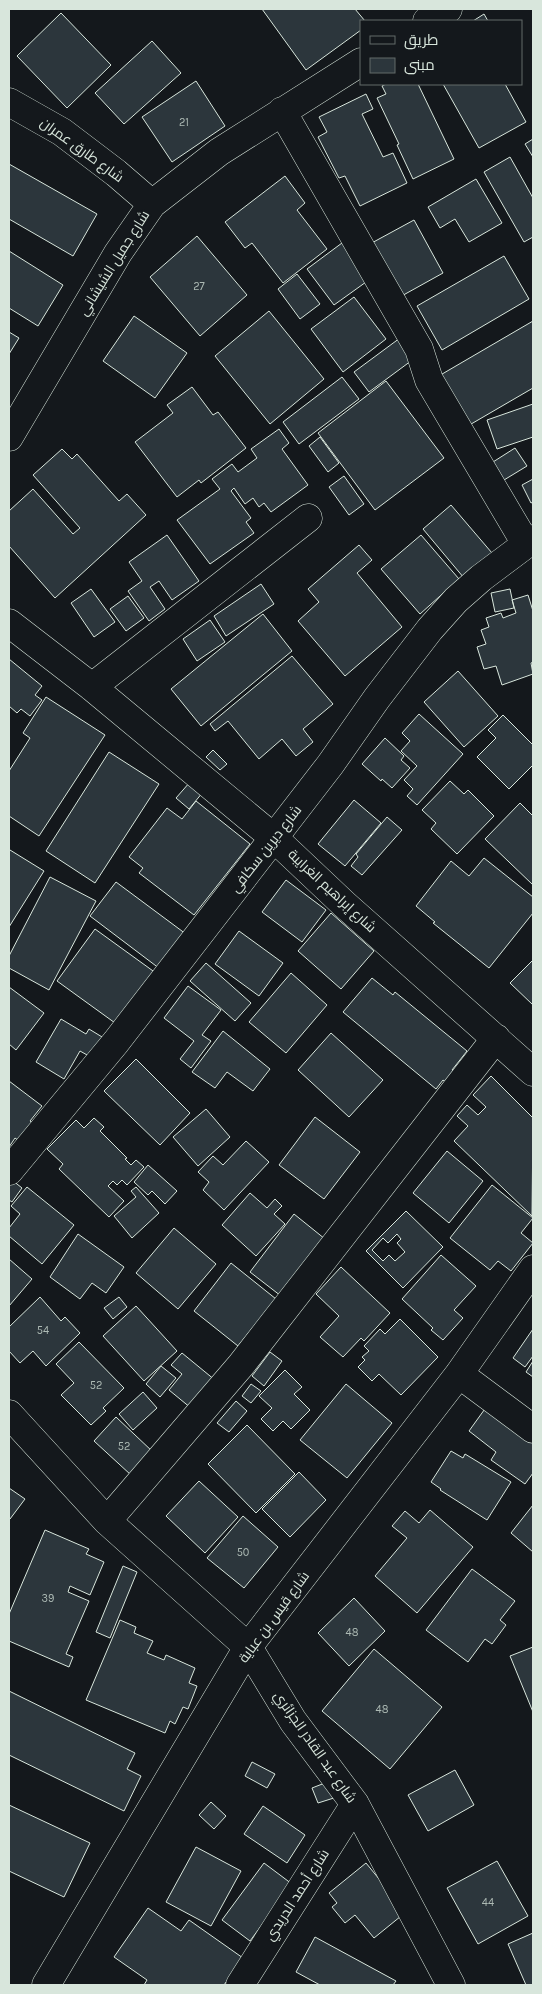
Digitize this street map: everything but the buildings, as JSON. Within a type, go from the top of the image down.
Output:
[{"type":"street","points":[[429,20],[448,9]]},
{"type":"street","name":"شارع جميل الشيشاني","points":[[9,437],[118,253],[152,204],[219,152],[360,63]]},
{"type":"street","name":"شارع طارق عمران","points":[[9,102],[62,132],[116,173],[152,204]]},
{"type":"street","points":[[282,111],[419,349],[428,380],[530,541]]},
{"type":"street","points":[[92,687],[308,518]]},
{"type":"street","name":"شارع ديرين سكافي","points":[[9,1172],[116,1042],[330,765],[377,698],[430,629],[469,589],[530,541]]},
{"type":"street","name":"شارع إبراهيم الغرايبة","points":[[9,623],[92,687],[274,838],[344,904],[533,1072]]},
{"type":"street","points":[[107,1520],[241,1365],[496,1038]]},
{"type":"street","name":"شارع قيس بن عباية","points":[[46,1985],[248,1647],[459,1374],[533,1269]]},
{"type":"street","points":[[459,1374],[533,1429]]},
{"type":"street","name":"شارع عبد القادر الجزائري","points":[[9,1414],[107,1520],[248,1647],[293,1721],[355,1804],[450,1985]]},
{"type":"street","name":"شارع أحمد الدريدي","points":[[240,1985],[355,1804]]}]
